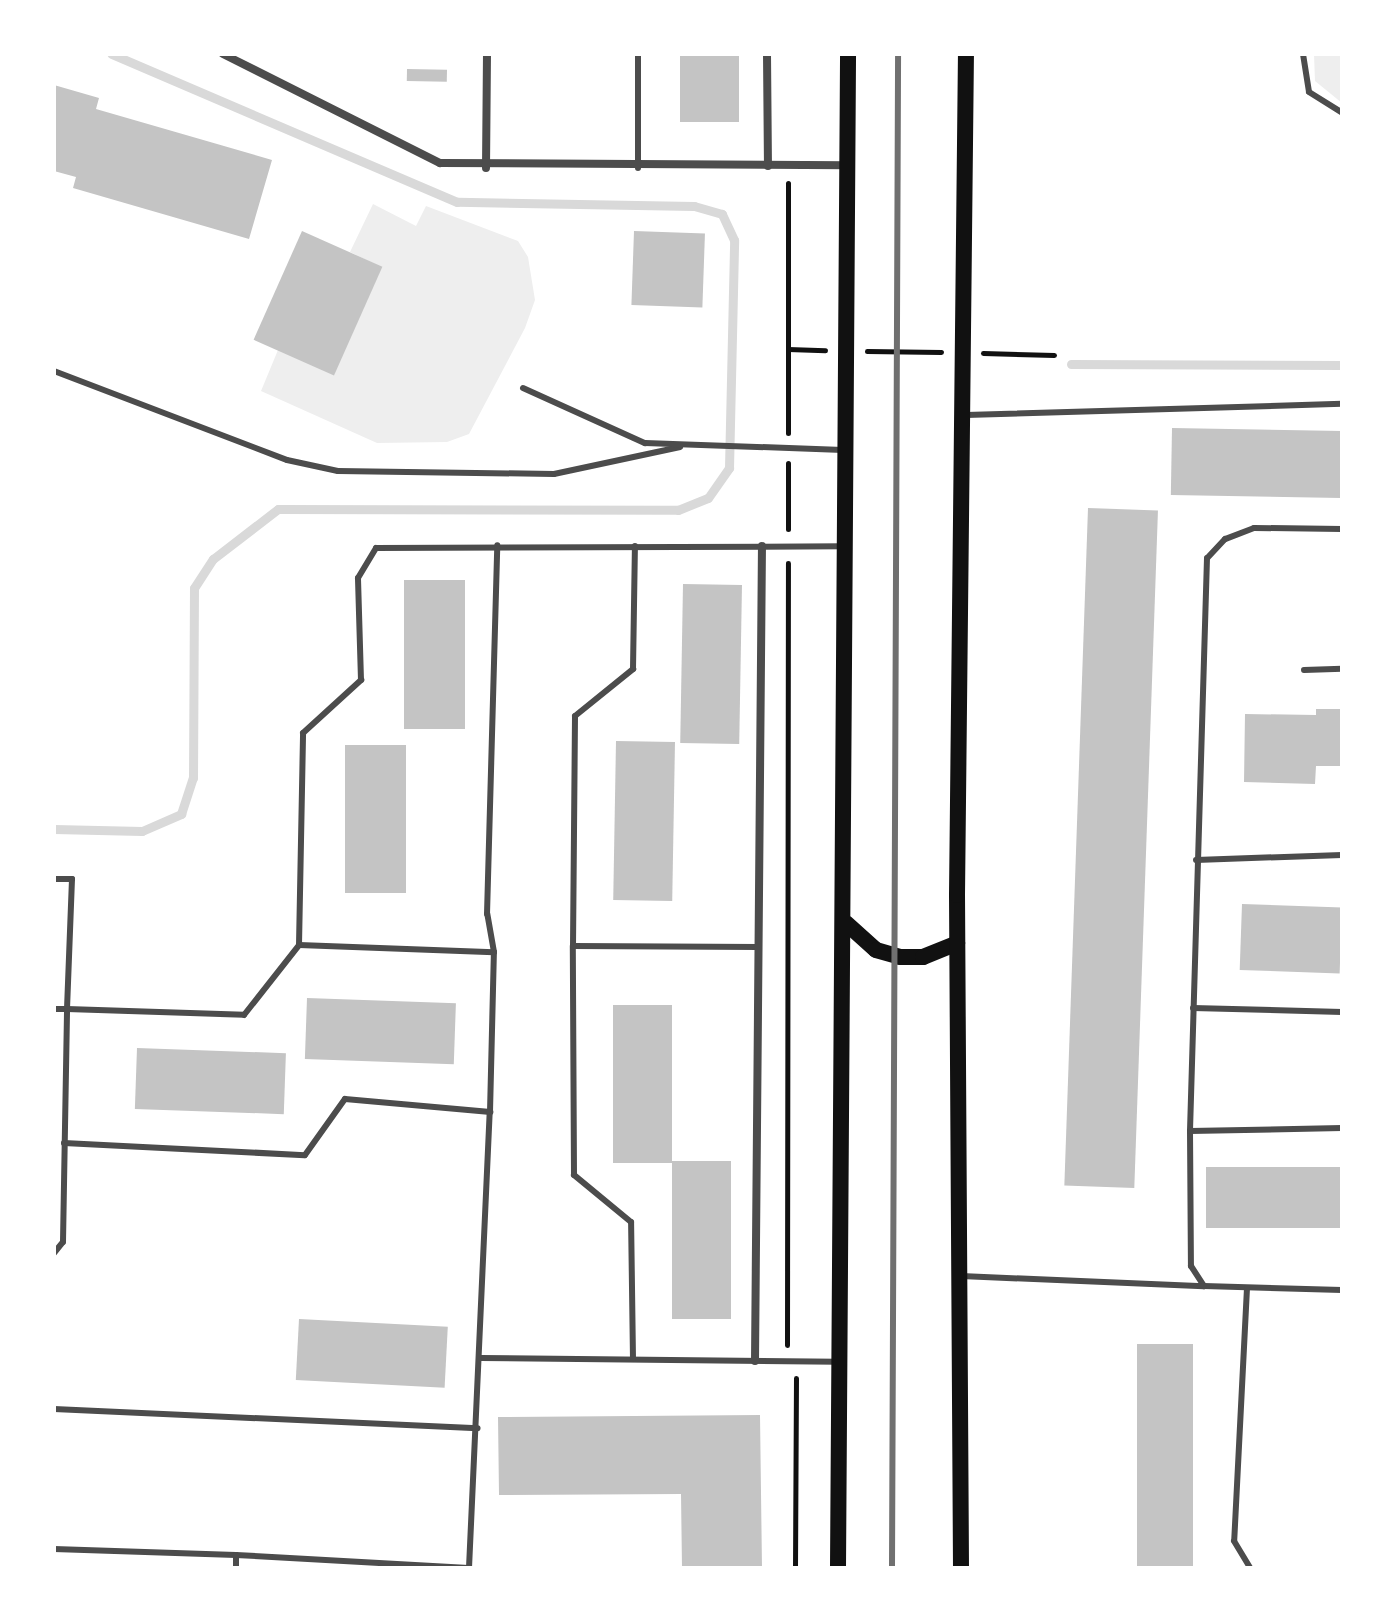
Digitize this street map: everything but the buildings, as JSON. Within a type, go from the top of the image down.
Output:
[{"type":"main road","points":[[838,1568],[846,923],[848,54]]},
{"type":"main road","points":[[961,1568],[957,943],[966,54]]},
{"type":"main road","points":[[846,923],[876,950],[900,957],[923,957],[957,943]]},
{"type":"street","points":[[223,54],[440,163],[486,168],[847,165]]},
{"type":"street","points":[[486,168],[487,54]]},
{"type":"street","points":[[767,54],[768,166]]},
{"type":"street","points":[[755,1361],[762,546]]},
{"type":"lane","points":[[638,54],[638,168]]},
{"type":"lane","points":[[1303,54],[1309,92],[1342,113]]},
{"type":"lane","points":[[54,371],[287,460],[338,471],[554,474],[680,447]]},
{"type":"lane","points":[[523,388],[597,426],[680,447],[846,450]]},
{"type":"lane","points":[[961,415],[1342,404]]},
{"type":"lane","points":[[1204,1286],[1191,1266],[1190,1131],[1207,558],[1225,539],[1254,528],[1342,529]]},
{"type":"lane","points":[[54,1009],[244,1015],[299,945],[303,733],[361,680],[361,565],[387,543],[846,546]]},
{"type":"lane","points":[[54,1549],[469,1568],[478,1428],[490,1112],[494,952],[487,914],[497,545]]},
{"type":"lane","points":[[633,1359],[631,1222],[574,1175],[573,946],[575,716],[633,669],[635,546]]},
{"type":"lane","points":[[1304,670],[1342,669]]},
{"type":"lane","points":[[1196,860],[1342,855]]},
{"type":"lane","points":[[54,879],[72,879],[63,1242],[54,1253]]},
{"type":"lane","points":[[299,945],[494,952]]},
{"type":"lane","points":[[573,946],[759,947]]},
{"type":"lane","points":[[1193,1008],[1342,1012]]},
{"type":"lane","points":[[64,1143],[305,1155],[345,1099],[490,1112]]},
{"type":"lane","points":[[1190,1131],[1342,1128]]},
{"type":"lane","points":[[957,1276],[1342,1290]]},
{"type":"lane","points":[[1247,1288],[1234,1541],[1250,1568]]},
{"type":"lane","points":[[481,1358],[841,1362]]},
{"type":"lane","points":[[54,1409],[478,1428]]},
{"type":"lane","points":[[236,1555],[236,1568]]},
{"type":"path","points":[[788,165],[792,1362],[799,1388],[795,1568]]},
{"type":"path","points":[[788,349],[1054,355]]},
{"type":"shaded area","points":[[1314,54],[1342,54],[1342,103],[1315,81]]},
{"type":"shaded area","points":[[373,204],[416,226],[426,206],[518,241],[528,257],[535,300],[525,328],[469,434],[447,442],[377,443],[261,391],[278,350],[381,267],[350,252]]},
{"type":"waterway","points":[[54,829],[142,831],[181,814],[193,778],[194,588],[213,559],[278,509],[678,510],[708,498],[729,468],[734,240],[722,214],[694,206],[457,202],[111,54]]},
{"type":"waterway","points":[[1071,364],[1342,365]]},
{"type":"railway","points":[[892,1568],[898,54]]}]
